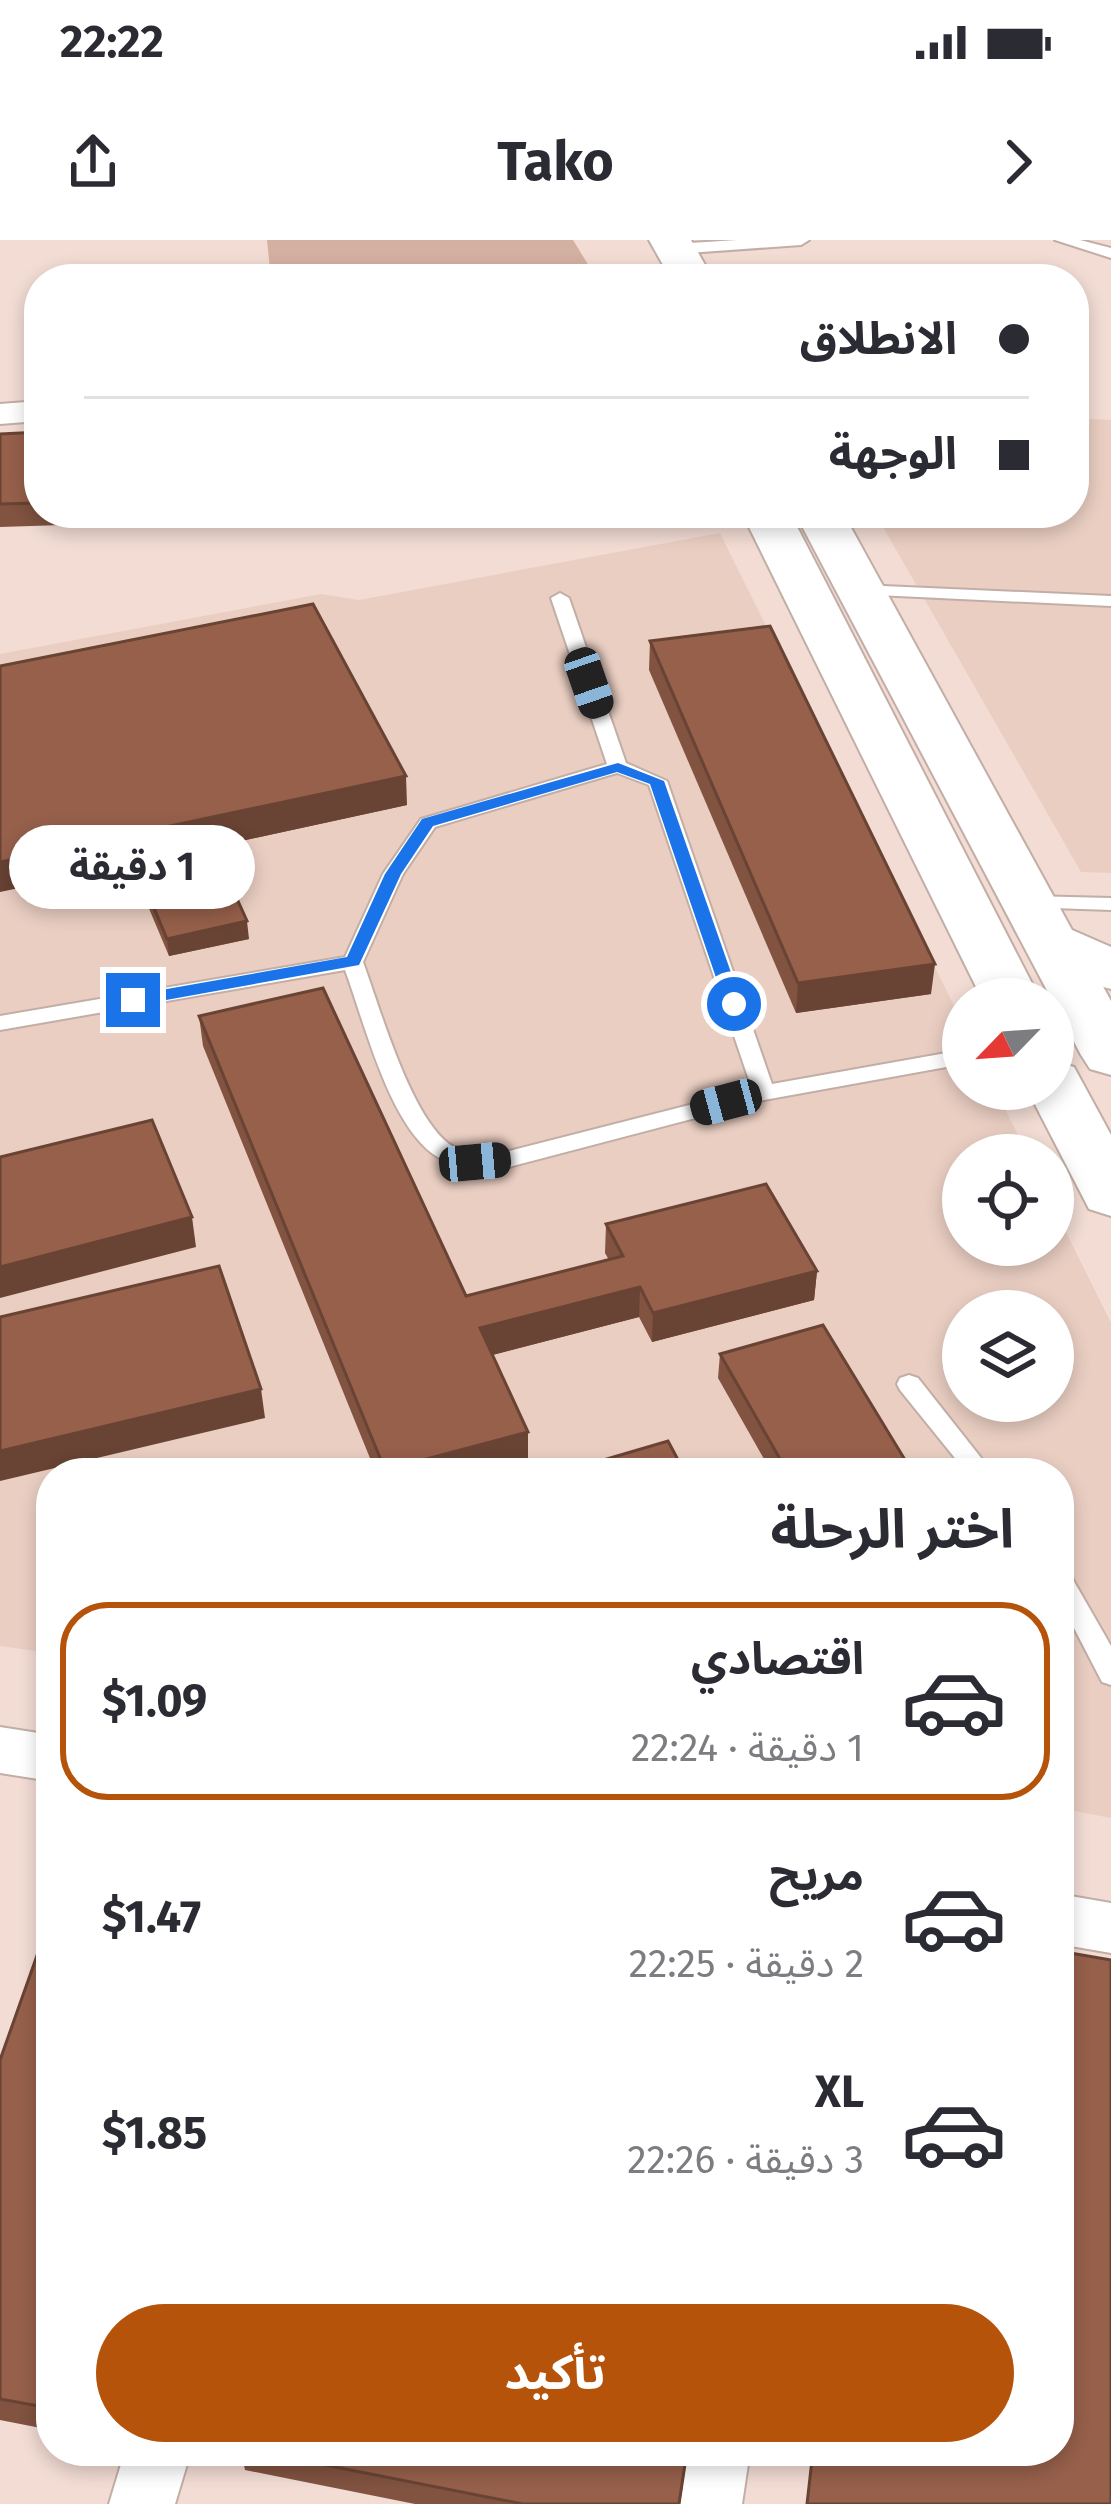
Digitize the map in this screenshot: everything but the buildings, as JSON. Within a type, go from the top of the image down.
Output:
[{"type":"main road","points":[[626,240],[671,262]]},
{"type":"main road","points":[[774,528],[1001,978]]},
{"type":"main road","points":[[827,528],[1111,1055]]},
{"type":"main road","points":[[1038,920],[1111,971]]},
{"type":"main road","points":[[1068,1110],[1111,1194]]},
{"type":"street","points":[[0,1750],[36,1756]]},
{"type":"street","points":[[1074,1922],[1111,1928]]},
{"type":"street","points":[[142,2504],[153,2466]]},
{"type":"street","points":[[709,2504],[715,2466]]},
{"type":"lane","points":[[671,262],[800,240]]},
{"type":"lane","points":[[1063,240],[1111,253]]},
{"type":"lane","points":[[861,590],[1111,601]]},
{"type":"lane","points":[[560,598],[618,767]]},
{"type":"lane","points":[[764,1093],[656,781],[618,767],[428,823],[393,874],[353,962],[402,1091],[438,1148],[475,1162],[505,1160],[764,1093],[942,1061]]},
{"type":"lane","points":[[1038,920],[1111,904]]},
{"type":"lane","points":[[0,1023],[353,962]]},
{"type":"lane","points":[[909,1384],[969,1458]]},
{"type":"lane","points":[[1074,1601],[1111,1674]]},
{"type":"shaded area","points":[[267,240],[573,240],[588,264],[269,264]]},
{"type":"shaded area","points":[[1089,419],[1111,420],[1111,873],[1081,872],[884,528],[1089,528]]},
{"type":"shaded area","points":[[720,533],[942,982],[942,1110],[1006,1110],[1018,1134],[942,1134],[942,1266],[1074,1266],[1074,1248],[1111,1323],[1111,1818],[1074,1811],[1074,1458],[36,1458],[36,1651],[0,1646],[0,654],[321,594],[359,600]]},
{"type":"route","points":[[133,1000],[353,962],[393,874],[428,823],[618,767],[656,781],[734,1004]]}]
